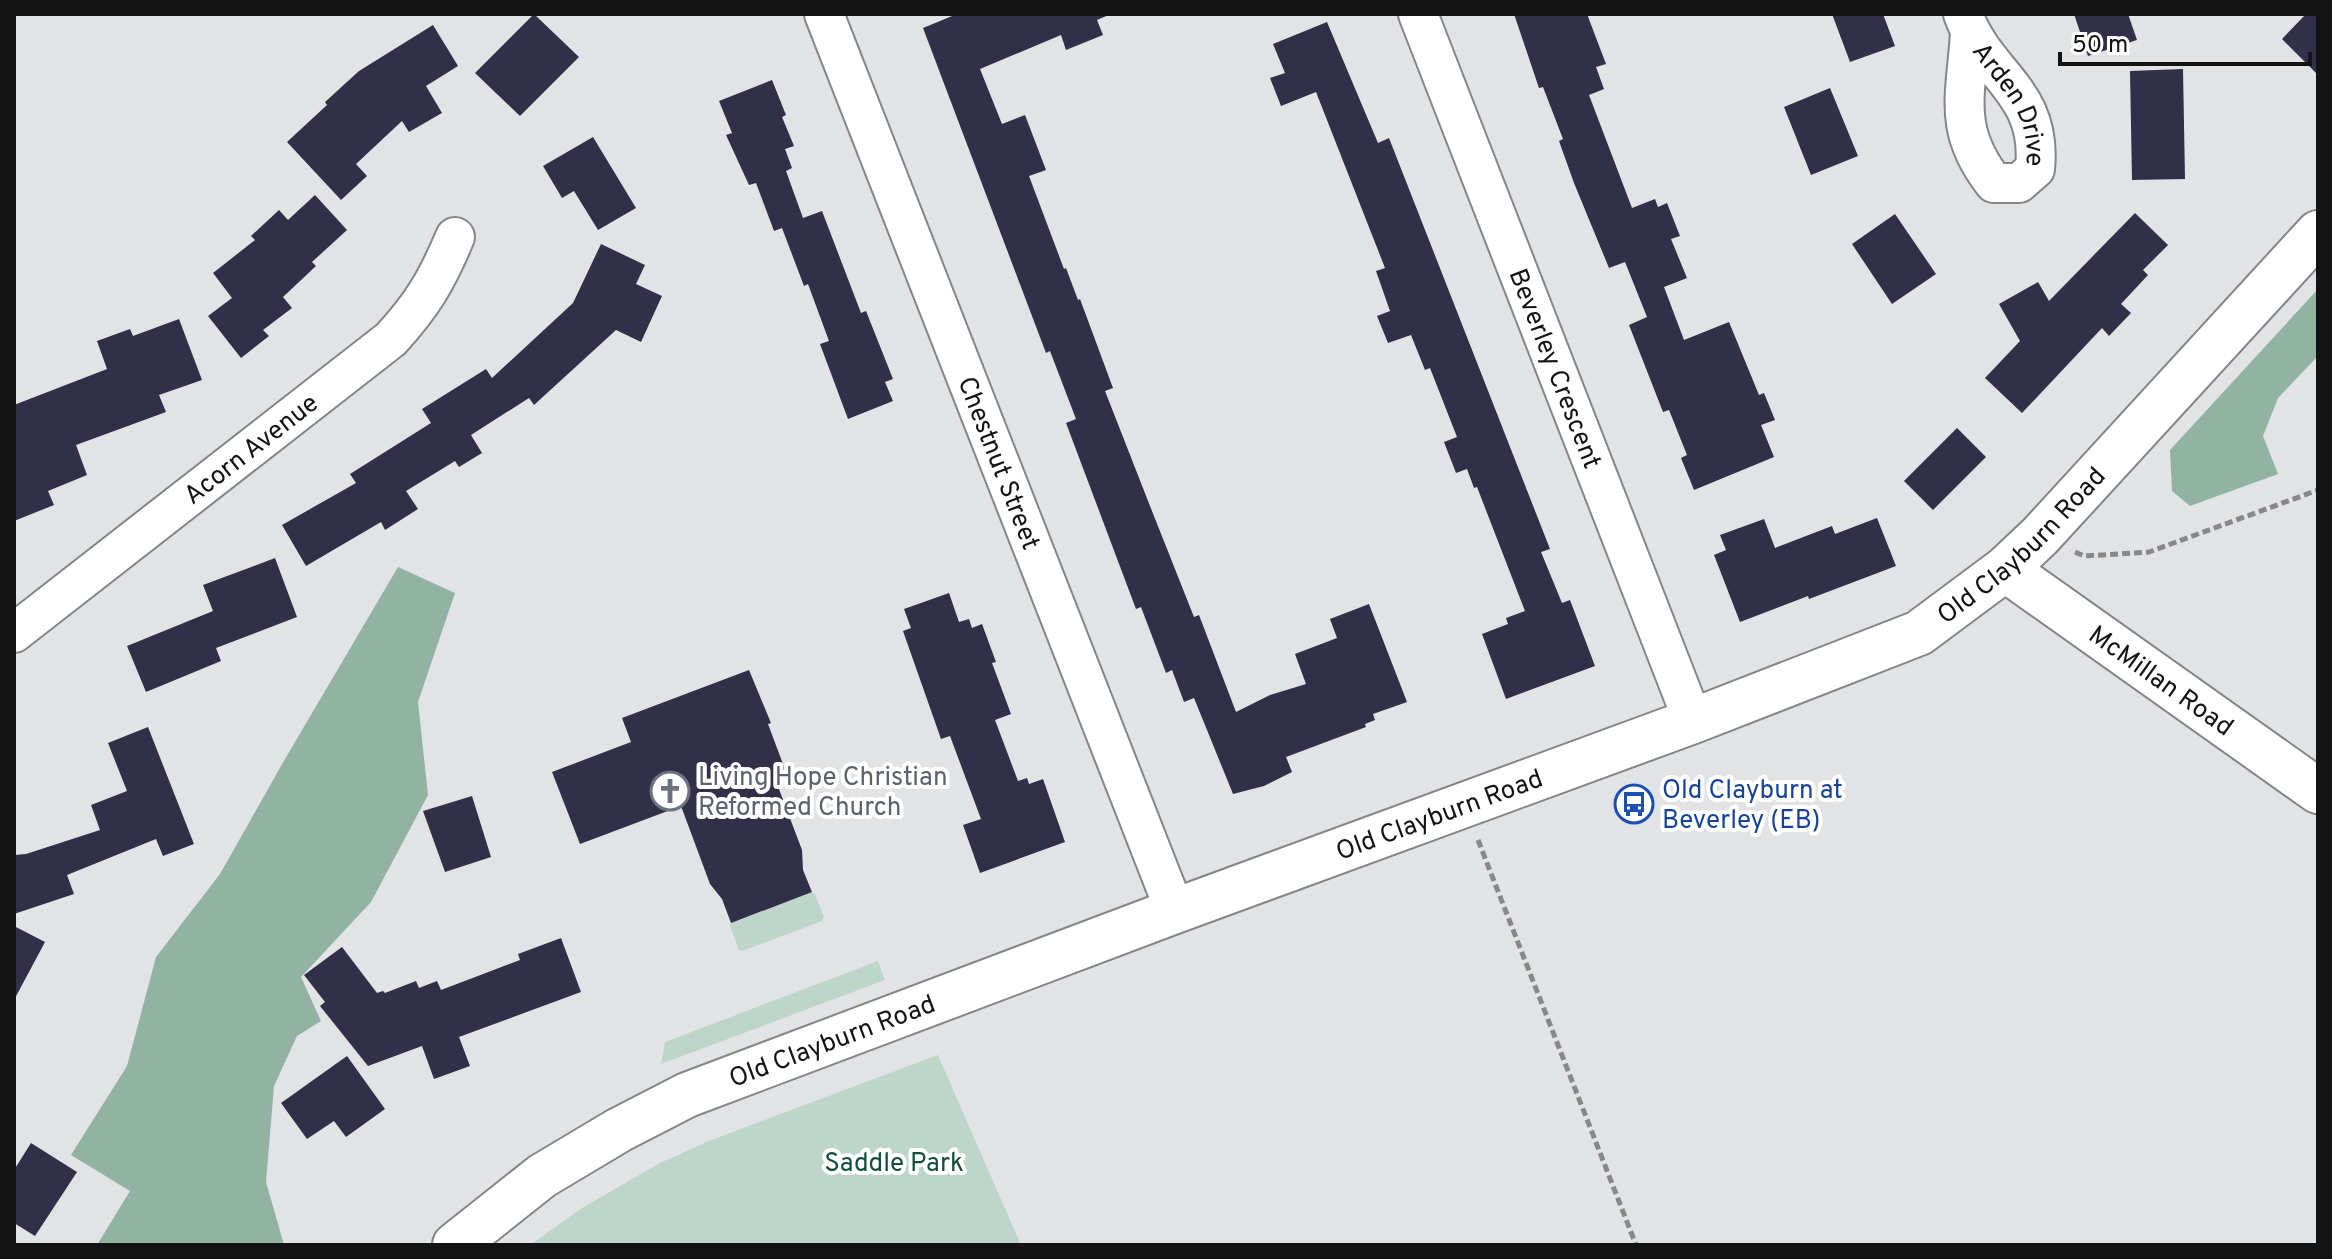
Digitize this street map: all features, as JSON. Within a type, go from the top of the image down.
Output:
[{"type":"main road","name":"Old Clayburn Road","points":[[455,1245],[542,1176],[619,1130],[687,1095],[1175,911],[1693,721],[1919,633],[2005,569],[2040,536],[2318,233]]},
{"type":"main road","name":"McMillan Road","points":[[2005,569],[2318,791]]},
{"type":"street","name":"Chestnut Street","points":[[824,14],[1175,911]]},
{"type":"street","name":"Beverley Crescent","points":[[1418,14],[1693,721]]},
{"type":"street","name":"Acorn Avenue","points":[[14,633],[391,339],[418,310],[438,277],[455,237]]},
{"type":"path","points":[[2040,536],[2084,556],[2149,552],[2318,490]]},
{"type":"path","points":[[1634,804],[1639,816]]},
{"type":"path","points":[[1464,805],[1636,1245]]},
{"type":"green space","points":[[2318,289],[2318,356],[2278,398],[2263,436],[2278,474],[2190,506],[2172,491],[2170,450]]},
{"type":"green space","points":[[398,567],[455,593],[418,702],[428,795],[371,902],[301,977],[321,1021],[297,1036],[274,1086],[266,1182],[284,1245],[97,1245],[130,1191],[71,1155],[127,1066],[156,957],[220,874]]},
{"type":"green space","points":[[811,892],[815,894],[824,917],[822,921],[739,950],[731,923]]},
{"type":"green space","points":[[878,961],[885,980],[661,1064],[665,1042]]},
{"type":"green space","name":"Saddle Park","points":[[938,1055],[1021,1245],[530,1245],[582,1208],[660,1163],[709,1141]]},
{"type":"building","points":[[534,14],[579,57],[520,116],[475,73]]},
{"type":"building","points":[[957,14],[1111,14],[1097,20],[1103,35],[1066,50],[1061,35],[980,69],[1002,124],[1025,115],[1046,170],[1029,176],[1113,388],[1105,391],[1194,617],[1199,615],[1236,712],[1270,695],[1306,684],[1295,654],[1337,638],[1330,619],[1369,604],[1407,702],[1373,714],[1375,720],[1365,724],[1366,727],[1286,757],[1292,772],[1264,786],[1233,794],[1194,698],[1184,702],[1172,670],[1166,673],[1141,607],[1136,609],[1066,423],[1076,419],[1050,351],[1046,353],[923,28]]},
{"type":"building","points":[[1514,14],[1587,14],[1606,64],[1596,67],[1604,89],[1589,95],[1632,208],[1655,199],[1658,207],[1667,203],[1680,236],[1671,239],[1687,278],[1664,287],[1684,340],[1729,322],[1759,395],[1764,393],[1775,420],[1761,425],[1774,457],[1694,490],[1681,458],[1687,455],[1669,410],[1663,412],[1629,325],[1647,317],[1625,262],[1609,268],[1574,183],[1559,141],[1563,139],[1543,87],[1539,88]]},
{"type":"building","points":[[1832,14],[1883,14],[1895,46],[1850,62]]},
{"type":"building","points":[[2074,14],[2128,14],[2137,40],[2088,56]]},
{"type":"building","points":[[2306,14],[2318,14],[2318,75],[2282,39]]},
{"type":"building","points":[[1327,22],[1378,143],[1389,138],[1550,549],[1541,552],[1562,603],[1570,600],[1595,666],[1506,699],[1482,634],[1508,624],[1506,618],[1525,611],[1477,487],[1474,488],[1467,469],[1456,473],[1444,442],[1457,437],[1430,368],[1425,370],[1411,335],[1388,343],[1377,316],[1390,311],[1376,271],[1385,268],[1316,92],[1281,106],[1270,78],[1285,73],[1273,44]]},
{"type":"building","points":[[433,25],[458,66],[426,86],[442,113],[409,132],[402,121],[356,164],[367,176],[341,200],[287,142],[359,71]]},
{"type":"building","points":[[2183,69],[2185,179],[2132,180],[2130,71]]},
{"type":"building","points":[[772,80],[794,146],[785,149],[792,168],[786,171],[803,218],[822,211],[861,313],[866,311],[893,379],[885,382],[893,401],[848,419],[820,344],[829,341],[808,284],[804,286],[782,228],[774,231],[756,183],[749,185],[726,135],[732,133],[719,101]]},
{"type":"building","points":[[1830,88],[1858,156],[1811,175],[1784,107]]},
{"type":"building","points":[[593,137],[636,208],[598,230],[574,191],[562,198],[543,166]]},
{"type":"building","points":[[315,195],[347,230],[312,262],[316,266],[283,297],[292,308],[263,330],[269,336],[241,358],[208,316],[232,298],[213,273],[255,240],[251,236],[279,210],[288,220]]},
{"type":"building","points":[[2135,213],[2168,245],[2143,270],[2148,275],[2121,304],[2131,313],[2109,336],[2102,328],[2022,413],[1985,378],[2020,341],[1999,304],[2038,282],[2049,301]]},
{"type":"building","points":[[1895,214],[1936,274],[1892,304],[1852,244]]},
{"type":"building","points":[[601,244],[645,265],[636,284],[662,296],[641,342],[616,330],[534,405],[529,398],[471,435],[482,453],[459,467],[455,461],[406,491],[418,509],[385,530],[381,522],[306,566],[282,525],[356,483],[350,474],[431,423],[422,409],[486,369],[492,378],[573,303]]},
{"type":"building","points":[[179,319],[202,380],[159,395],[166,412],[76,445],[87,475],[48,491],[54,505],[14,521],[14,405],[107,369],[97,341],[130,329],[133,336]]},
{"type":"building","points":[[1957,428],[1986,457],[1933,510],[1904,481]]},
{"type":"building","points":[[1877,518],[1896,566],[1740,622],[1714,555],[1726,550],[1720,535],[1764,519],[1775,548],[1832,526],[1835,534]]},
{"type":"building","points":[[275,558],[297,617],[216,648],[221,661],[146,692],[127,646],[213,611],[203,585]]},
{"type":"building","points":[[949,593],[959,622],[969,619],[972,628],[982,624],[996,662],[992,663],[1011,714],[995,720],[1018,781],[1027,778],[1029,784],[1043,779],[1065,842],[980,873],[963,825],[981,819],[950,736],[941,739],[903,631],[911,628],[904,609]]},
{"type":"building","name":"Living Hope Christian Reformed Church","points":[[749,670],[771,723],[768,724],[786,772],[774,776],[802,850],[803,870],[812,892],[731,923],[722,899],[710,884],[681,806],[580,844],[552,772],[631,742],[622,718]]},
{"type":"building","points":[[148,727],[194,844],[163,856],[156,839],[67,875],[74,894],[14,914],[14,855],[100,830],[91,805],[127,791],[108,743]]},
{"type":"building","points":[[472,796],[491,857],[445,872],[423,811]]},
{"type":"building","points":[[14,926],[45,942],[14,1000]]},
{"type":"building","points":[[561,938],[581,992],[459,1037],[470,1066],[434,1079],[422,1046],[368,1066],[320,1006],[325,1002],[304,975],[342,947],[377,993],[416,981],[419,988],[437,981],[441,990],[520,960],[518,954]]},
{"type":"building","points":[[347,1056],[385,1109],[346,1137],[334,1121],[307,1139],[281,1103]]},
{"type":"building","points":[[31,1143],[77,1172],[35,1236],[14,1223],[14,1170]]},
{"type":"place","name":"Living Hope Christian Reformed Church","points":[[670,791]]},
{"type":"place","name":"Old Clayburn at Beverley (EB)","points":[[1634,804]]}]
